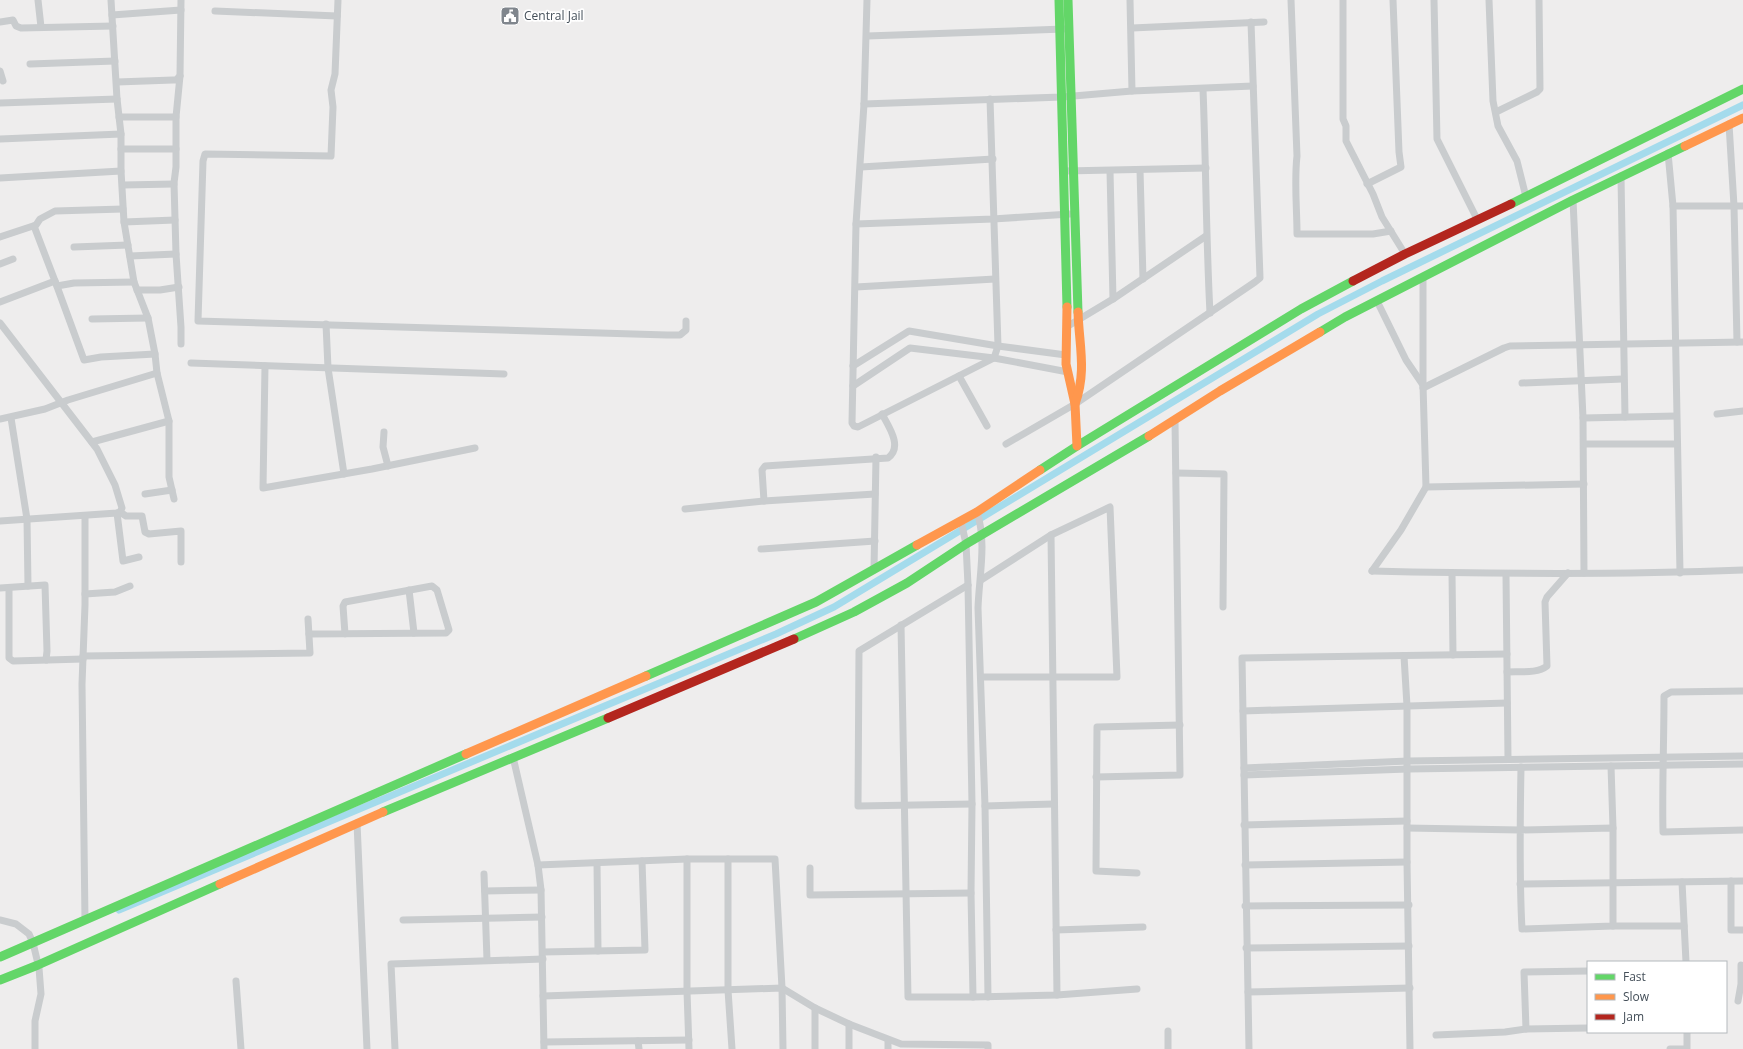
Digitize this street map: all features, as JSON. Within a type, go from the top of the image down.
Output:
[{"type":"street","points":[[38,0],[41,27]]},
{"type":"street","points":[[112,0],[118,117],[121,134],[121,170],[124,222],[134,282],[148,318],[156,354],[157,373],[169,421],[169,477],[174,499]]},
{"type":"street","points":[[181,0],[180,76],[176,117],[176,167],[174,184],[181,344]]},
{"type":"street","points":[[338,0],[335,74],[331,90],[333,107],[331,156],[205,154],[203,161],[198,320],[667,335],[680,334],[686,330],[686,321]]},
{"type":"street","points":[[867,0],[864,104],[856,224],[856,287],[852,424],[854,426],[858,427],[994,358],[998,346],[990,99]]},
{"type":"street","points":[[1059,0],[1065,29]]},
{"type":"street","points":[[1068,0],[1065,29],[1070,214],[1066,355],[1075,404],[1077,446]]},
{"type":"street","points":[[1130,0],[1132,28],[1132,91]]},
{"type":"street","points":[[1291,0],[1297,156],[1295,174],[1297,196],[1297,234],[1373,234],[1391,231]]},
{"type":"street","points":[[1343,0],[1343,119],[1346,126],[1346,141],[1373,194],[1382,217],[1404,254]]},
{"type":"street","points":[[1367,184],[1402,167],[1393,0]]},
{"type":"street","points":[[1434,0],[1437,139],[1478,219]]},
{"type":"street","points":[[1489,0],[1493,102],[1498,126],[1517,161],[1526,197]]},
{"type":"street","points":[[1496,112],[1537,92],[1540,89],[1539,0]]},
{"type":"street","points":[[112,15],[181,10]]},
{"type":"street","points":[[215,11],[337,16]]},
{"type":"street","points":[[0,22],[13,20],[16,26],[21,28],[113,26]]},
{"type":"street","points":[[1006,444],[1075,404],[1260,278],[1251,22]]},
{"type":"street","points":[[1132,28],[1264,22]]},
{"type":"street","points":[[867,36],[1065,29]]},
{"type":"street","points":[[30,64],[115,61]]},
{"type":"street","points":[[0,71],[3,81]]},
{"type":"street","points":[[117,82],[176,80],[180,76]]},
{"type":"street","points":[[864,104],[1066,96],[1132,91],[1253,86]]},
{"type":"street","points":[[1202,89],[1206,168],[1206,236],[1210,313]]},
{"type":"street","points":[[0,957],[33,946],[85,920],[816,602],[962,522],[978,515],[1077,446],[1301,309],[1404,254],[1526,197],[1743,89]]},
{"type":"street","points":[[0,103],[117,99]]},
{"type":"street","points":[[118,117],[176,117]]},
{"type":"street","points":[[0,980],[357,823],[814,631],[854,612],[906,583],[981,532],[1175,421],[1220,391],[1333,324],[1573,200],[1743,118]]},
{"type":"street","points":[[1423,386],[1510,346],[1740,342],[1729,124]]},
{"type":"street","points":[[0,139],[121,134]]},
{"type":"street","points":[[121,149],[176,149]]},
{"type":"street","points":[[1668,153],[1673,206],[1680,573]]},
{"type":"street","points":[[860,167],[993,159]]},
{"type":"street","points":[[1069,171],[1206,168]]},
{"type":"street","points":[[0,178],[121,170]]},
{"type":"street","points":[[1140,170],[1143,279]]},
{"type":"street","points":[[1110,171],[1113,299]]},
{"type":"street","points":[[1621,176],[1623,379],[1625,417]]},
{"type":"street","points":[[123,185],[174,184]]},
{"type":"street","points":[[1573,200],[1581,345],[1584,444],[1584,573]]},
{"type":"street","points":[[1673,206],[1743,206]]},
{"type":"street","points":[[0,237],[34,226],[46,214],[54,211],[123,209]]},
{"type":"street","points":[[1070,214],[1078,320],[1083,362],[1081,386],[1075,404]]},
{"type":"street","points":[[856,224],[994,219],[1070,214]]},
{"type":"street","points":[[124,222],[175,220]]},
{"type":"street","points":[[34,226],[84,360],[101,356],[156,354]]},
{"type":"street","points":[[1068,326],[1113,299],[1206,236]]},
{"type":"street","points":[[74,247],[128,245]]},
{"type":"street","points":[[130,256],[176,254]]},
{"type":"street","points":[[0,264],[13,259]]},
{"type":"street","points":[[1423,278],[1423,386],[1426,488],[1401,530],[1372,572],[1506,575],[1568,573],[1680,573],[1743,570]]},
{"type":"street","points":[[856,287],[995,279]]},
{"type":"street","points":[[0,302],[56,283],[134,282]]},
{"type":"street","points":[[137,290],[160,290],[179,287]]},
{"type":"street","points":[[1377,301],[1406,360],[1423,386]]},
{"type":"street","points":[[92,319],[148,318]]},
{"type":"street","points":[[0,323],[92,442],[117,490],[122,508],[119,512],[123,561],[139,557]]},
{"type":"street","points":[[326,324],[328,368],[344,474]]},
{"type":"street","points":[[853,366],[909,331],[998,346],[1066,355]]},
{"type":"street","points":[[853,386],[910,348],[994,358],[1068,372]]},
{"type":"street","points":[[191,363],[504,374]]},
{"type":"street","points":[[265,366],[263,488],[388,466],[475,448]]},
{"type":"street","points":[[0,419],[11,418],[157,373]]},
{"type":"street","points":[[959,376],[987,426]]},
{"type":"street","points":[[1522,383],[1623,379]]},
{"type":"street","points":[[1716,414],[1743,411]]},
{"type":"street","points":[[764,501],[762,470],[764,466],[888,458],[893,454],[896,446],[882,414]]},
{"type":"street","points":[[1583,418],[1676,416]]},
{"type":"street","points":[[11,418],[27,519],[28,586]]},
{"type":"street","points":[[92,442],[169,421]]},
{"type":"street","points":[[1096,777],[1180,776],[1175,421]]},
{"type":"street","points":[[384,432],[383,448],[388,466]]},
{"type":"street","points":[[1584,444],[1677,444]]},
{"type":"street","points":[[874,570],[876,458]]},
{"type":"street","points":[[1176,473],[1224,474],[1223,607]]},
{"type":"street","points":[[1426,488],[1584,484]]},
{"type":"street","points":[[145,494],[172,490]]},
{"type":"street","points":[[685,509],[764,501],[875,494]]},
{"type":"street","points":[[981,580],[1051,536],[1110,507],[1117,677],[982,677]]},
{"type":"street","points":[[0,521],[85,516],[119,512],[126,516],[142,516],[145,532],[149,534],[181,531],[181,562]]},
{"type":"street","points":[[978,515],[981,532],[981,580],[978,592],[978,608],[982,677],[988,997]]},
{"type":"street","points":[[85,516],[83,658],[85,920]]},
{"type":"street","points":[[962,522],[968,585],[972,804],[973,997]]},
{"type":"street","points":[[1051,536],[1057,995]]},
{"type":"street","points":[[761,549],[875,541]]},
{"type":"street","points":[[1452,573],[1453,655]]},
{"type":"street","points":[[1507,672],[1543,670],[1547,666],[1544,602],[1568,573]]},
{"type":"street","points":[[1506,575],[1508,759]]},
{"type":"street","points":[[0,588],[45,585],[46,660]]},
{"type":"street","points":[[968,585],[859,651],[858,806],[972,804]]},
{"type":"street","points":[[85,594],[115,592],[130,586]]},
{"type":"street","points":[[309,634],[345,634],[446,633],[449,630],[435,587],[430,586],[345,602],[343,606],[345,634]]},
{"type":"street","points":[[8,588],[9,658],[13,661],[310,653],[308,619]]},
{"type":"street","points":[[409,590],[414,633]]},
{"type":"street","points":[[901,625],[908,997],[1057,995],[1137,989]]},
{"type":"street","points":[[1249,1049],[1245,906],[1242,658],[1507,654]]},
{"type":"street","points":[[1404,656],[1408,761],[1407,862],[1409,905],[1410,1049]]},
{"type":"street","points":[[1743,691],[1672,692],[1664,696],[1663,832],[1743,830]]},
{"type":"street","points":[[1242,711],[1507,703]]},
{"type":"street","points":[[1137,873],[1096,871],[1097,727],[1180,725]]},
{"type":"street","points":[[1244,771],[1408,761],[1743,756]]},
{"type":"street","points":[[513,757],[538,865],[541,890],[544,1046],[689,1040]]},
{"type":"street","points":[[1244,771],[1743,764]]},
{"type":"street","points":[[1611,766],[1613,828],[1613,926]]},
{"type":"street","points":[[1521,767],[1520,884],[1522,929],[1613,926],[1684,926]]},
{"type":"street","points":[[985,806],[1054,804]]},
{"type":"street","points":[[357,823],[367,1049]]},
{"type":"street","points":[[1244,825],[1407,825],[1520,830],[1613,828]]},
{"type":"street","points":[[538,865],[687,859],[775,859],[782,988],[783,1049]]},
{"type":"street","points":[[687,859],[687,991],[689,1049]]},
{"type":"street","points":[[728,859],[728,990],[732,1049]]},
{"type":"street","points":[[395,1049],[391,964],[487,960],[598,951],[645,950],[642,861]]},
{"type":"street","points":[[1245,865],[1407,862]]},
{"type":"street","points":[[597,863],[598,951]]},
{"type":"street","points":[[810,868],[810,895],[972,893]]},
{"type":"street","points":[[484,874],[487,960]]},
{"type":"street","points":[[1731,881],[1731,930],[1743,930]]},
{"type":"street","points":[[1520,884],[1743,881]]},
{"type":"street","points":[[1682,882],[1686,961]]},
{"type":"street","points":[[485,891],[541,890]]},
{"type":"street","points":[[1245,906],[1409,905]]},
{"type":"street","points":[[403,920],[542,917]]},
{"type":"street","points":[[0,920],[16,924],[29,934],[38,962],[40,994],[35,1021],[35,1049]]},
{"type":"street","points":[[1056,930],[1144,927]]},
{"type":"street","points":[[1246,948],[1409,946]]},
{"type":"street","points":[[1738,1001],[1742,984],[1740,965]]},
{"type":"street","points":[[1526,1029],[1524,972],[1587,971]]},
{"type":"street","points":[[236,980],[241,1049]]},
{"type":"street","points":[[543,996],[782,988],[815,1008],[849,1024],[901,1044],[988,1044],[988,1049]]},
{"type":"street","points":[[1248,992],[1410,988]]},
{"type":"street","points":[[815,1008],[815,1049]]},
{"type":"street","points":[[849,1024],[849,1049]]},
{"type":"street","points":[[1436,1035],[1505,1032],[1526,1029],[1587,1028]]},
{"type":"street","points":[[1168,1031],[1168,1049]]},
{"type":"street","points":[[1670,1049],[1688,1049],[1687,1033]]},
{"type":"street","points":[[888,1040],[888,1049]]},
{"type":"street","points":[[638,1041],[639,1049]]},
{"type":"waterway","points":[[119,910],[776,634],[834,607],[1318,314],[1382,281],[1743,105]]},
{"type":"traffic: fast","points":[[1059,0],[1067,307]]},
{"type":"traffic: fast","points":[[1068,0],[1078,312]]},
{"type":"traffic: fast","points":[[1511,204],[1743,89]]},
{"type":"traffic: fast","points":[[1320,332],[1345,317],[1573,200],[1685,146]]},
{"type":"traffic: fast","points":[[1040,470],[1301,309],[1353,281]]},
{"type":"traffic: fast","points":[[794,639],[854,612],[907,583],[966,544],[1149,436]]},
{"type":"traffic: fast","points":[[646,676],[816,602],[917,545]]},
{"type":"traffic: fast","points":[[383,812],[608,718]]},
{"type":"traffic: fast","points":[[0,957],[466,754]]},
{"type":"traffic: fast","points":[[0,980],[38,965],[220,884]]},
{"type":"traffic: slow","points":[[1685,146],[1743,118]]},
{"type":"traffic: slow","points":[[1067,307],[1066,364],[1075,404],[1077,446]]},
{"type":"traffic: slow","points":[[1075,404],[1081,380],[1078,312]]},
{"type":"traffic: slow","points":[[1149,436],[1220,391],[1320,332]]},
{"type":"traffic: slow","points":[[917,545],[977,512],[1040,470]]},
{"type":"traffic: slow","points":[[466,754],[646,676]]},
{"type":"traffic: slow","points":[[220,884],[383,812]]},
{"type":"traffic: jam","points":[[1353,281],[1405,254],[1511,204]]},
{"type":"traffic: jam","points":[[608,718],[794,639]]},
{"type":"place","name":"Central Jail","points":[[510,16]]}]
